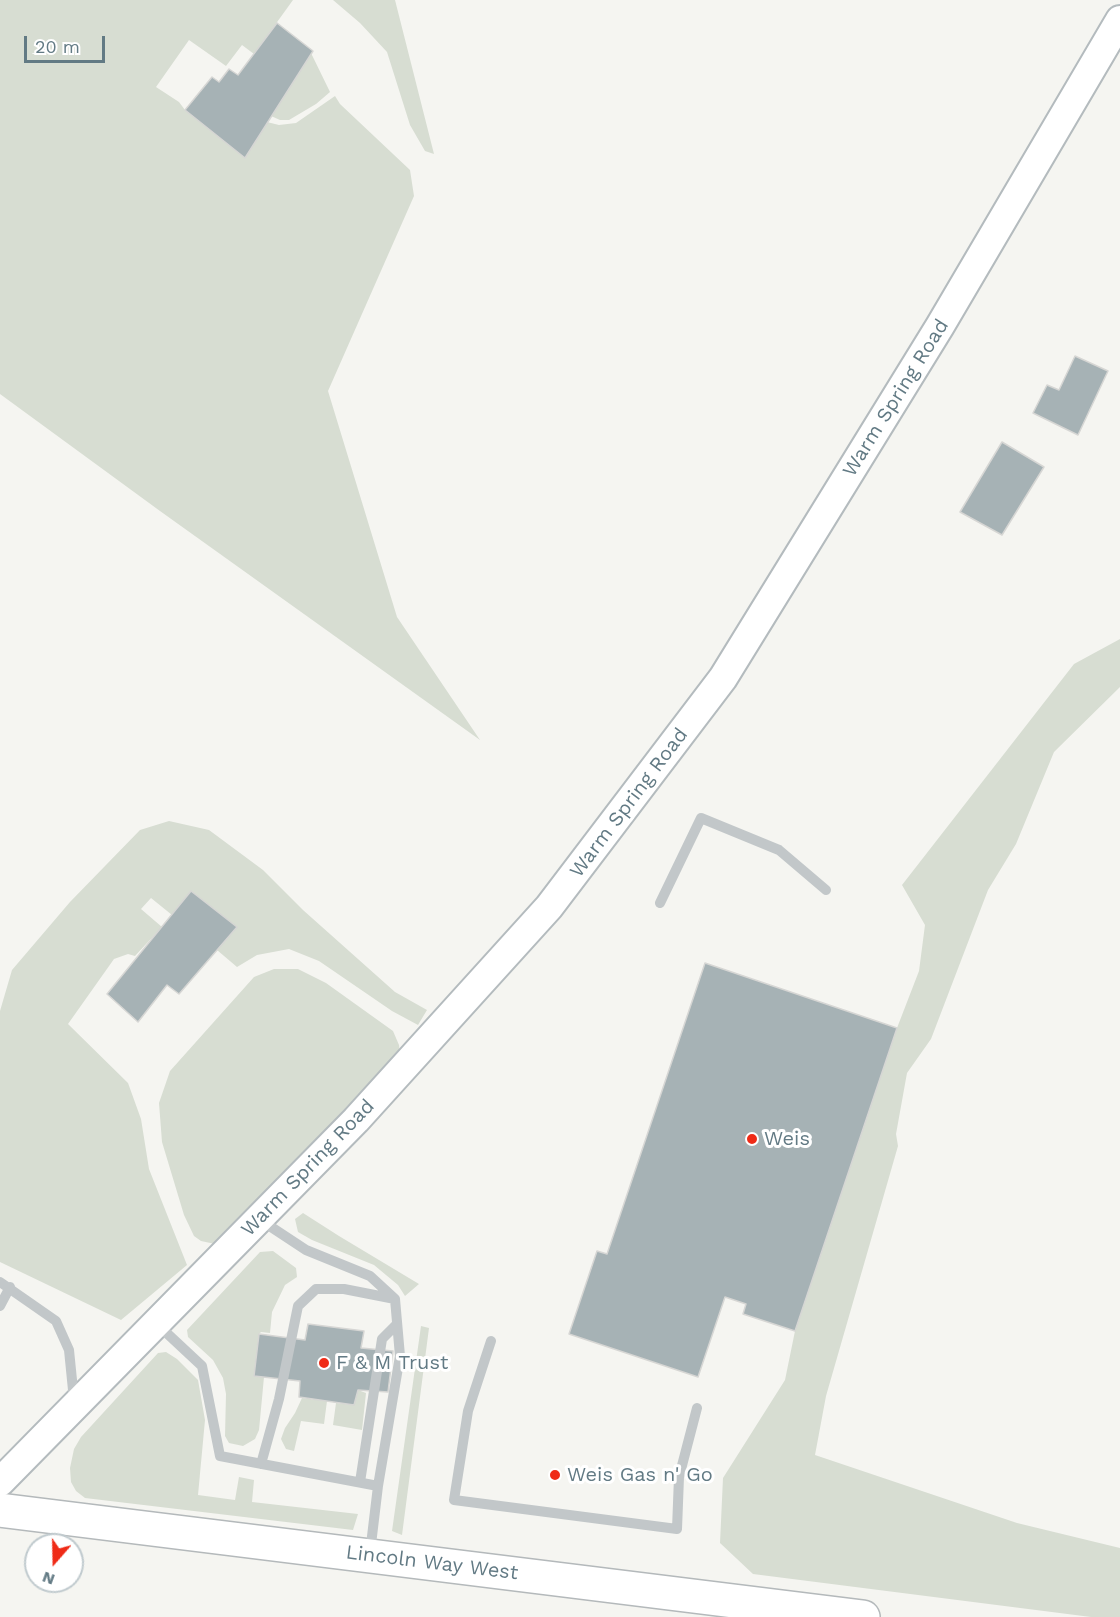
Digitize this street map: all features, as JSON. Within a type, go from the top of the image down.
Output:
[{"type":"highway","name":"Lincoln Way West","points":[[0,1510],[863,1617]]},
{"type":"main road","name":"Warm Spring Road","points":[[0,1482],[356,1120],[549,907],[723,678],[940,326],[1120,20]]},
{"type":"lane","points":[[660,903],[701,818],[779,850],[826,890]]},
{"type":"lane","points":[[259,1218],[306,1250],[370,1276],[395,1299],[400,1356],[378,1486],[370,1555]]},
{"type":"lane","points":[[0,1306],[5,1285],[56,1321],[69,1350],[74,1406]]},
{"type":"lane","points":[[261,1464],[279,1399],[298,1306],[316,1289],[344,1289],[395,1299]]},
{"type":"lane","points":[[156,1323],[202,1366],[220,1456],[378,1486]]},
{"type":"lane","points":[[360,1482],[382,1339],[397,1324]]},
{"type":"lane","points":[[491,1341],[468,1411],[453,1500],[677,1529],[679,1477],[697,1408]]},
{"type":"shaded area","points":[[0,0],[293,0],[254,54],[242,45],[226,66],[189,40],[156,87],[179,102],[185,110],[245,158],[267,122],[279,125],[296,123],[335,96],[340,104],[410,170],[414,196],[328,391],[397,617],[480,740],[0,394]]},
{"type":"shaded area","points":[[333,0],[395,0],[434,154],[425,151],[410,125],[387,52],[360,23]]},
{"type":"shaded area","points":[[311,53],[330,92],[316,104],[289,120],[280,120],[271,116]]},
{"type":"shaded area","points":[[1120,639],[1120,687],[1054,752],[1016,844],[988,890],[931,1039],[907,1073],[896,1134],[898,1146],[826,1396],[815,1455],[1017,1523],[1120,1548],[1120,1617],[1091,1617],[753,1574],[720,1543],[723,1478],[785,1380],[795,1331],[897,1028],[919,971],[925,925],[902,885],[1074,664]]},
{"type":"shaded area","points":[[169,821],[209,830],[263,870],[303,910],[395,992],[427,1010],[418,1025],[392,1011],[319,961],[289,949],[257,955],[237,967],[217,950],[236,928],[172,915],[151,898],[141,909],[162,927],[135,956],[128,954],[114,959],[68,1024],[128,1083],[141,1119],[149,1169],[187,1265],[121,1320],[0,1262],[0,1011],[12,970],[70,902],[140,830]]},
{"type":"shaded area","points":[[274,969],[298,969],[326,983],[393,1031],[400,1054],[215,1244],[201,1241],[194,1236],[184,1215],[162,1142],[159,1103],[170,1071],[254,977]]},
{"type":"shaded area","points":[[303,1213],[419,1284],[405,1296],[398,1285],[374,1265],[298,1232],[295,1219]]},
{"type":"shaded area","points":[[273,1251],[296,1268],[297,1277],[285,1285],[272,1312],[270,1333],[261,1332],[259,1334],[264,1377],[259,1430],[255,1439],[243,1446],[229,1443],[225,1436],[226,1394],[223,1378],[213,1360],[188,1337],[187,1330],[260,1252]]},
{"type":"shaded area","points":[[421,1326],[429,1328],[402,1535],[392,1531]]},
{"type":"shaded area","points":[[166,1352],[177,1359],[198,1380],[205,1420],[198,1495],[235,1500],[239,1477],[254,1480],[252,1502],[358,1514],[353,1530],[85,1498],[76,1491],[71,1482],[70,1468],[74,1449],[81,1437],[158,1353]]},
{"type":"shaded area","points":[[358,1390],[366,1393],[362,1430],[333,1425],[336,1403],[354,1405]]},
{"type":"shaded area","points":[[302,1398],[327,1401],[324,1424],[301,1421],[294,1451],[286,1449],[281,1439]]},
{"type":"building","points":[[277,23],[313,51],[245,158],[185,110],[212,77],[219,82],[229,69],[238,75]]},
{"type":"building","points":[[1075,356],[1108,371],[1078,435],[1033,413],[1047,385],[1059,390]]},
{"type":"building","points":[[1002,442],[1044,467],[1002,535],[960,512]]},
{"type":"building","points":[[191,891],[237,927],[179,994],[167,985],[138,1022],[107,994]]},
{"type":"building","name":"Weis","points":[[705,963],[897,1028],[795,1331],[743,1314],[746,1304],[725,1297],[698,1377],[569,1334],[597,1251],[607,1254]]},
{"type":"building","name":"F & M Trust","points":[[308,1324],[364,1331],[361,1348],[393,1351],[388,1392],[358,1390],[354,1405],[299,1397],[300,1381],[254,1376],[259,1334],[305,1340]]},
{"type":"place","name":"Weis","points":[[752,1139]]},
{"type":"place","name":"F & M Trust","points":[[324,1363]]},
{"type":"place","name":"Weis Gas n' Go","points":[[555,1475]]}]
